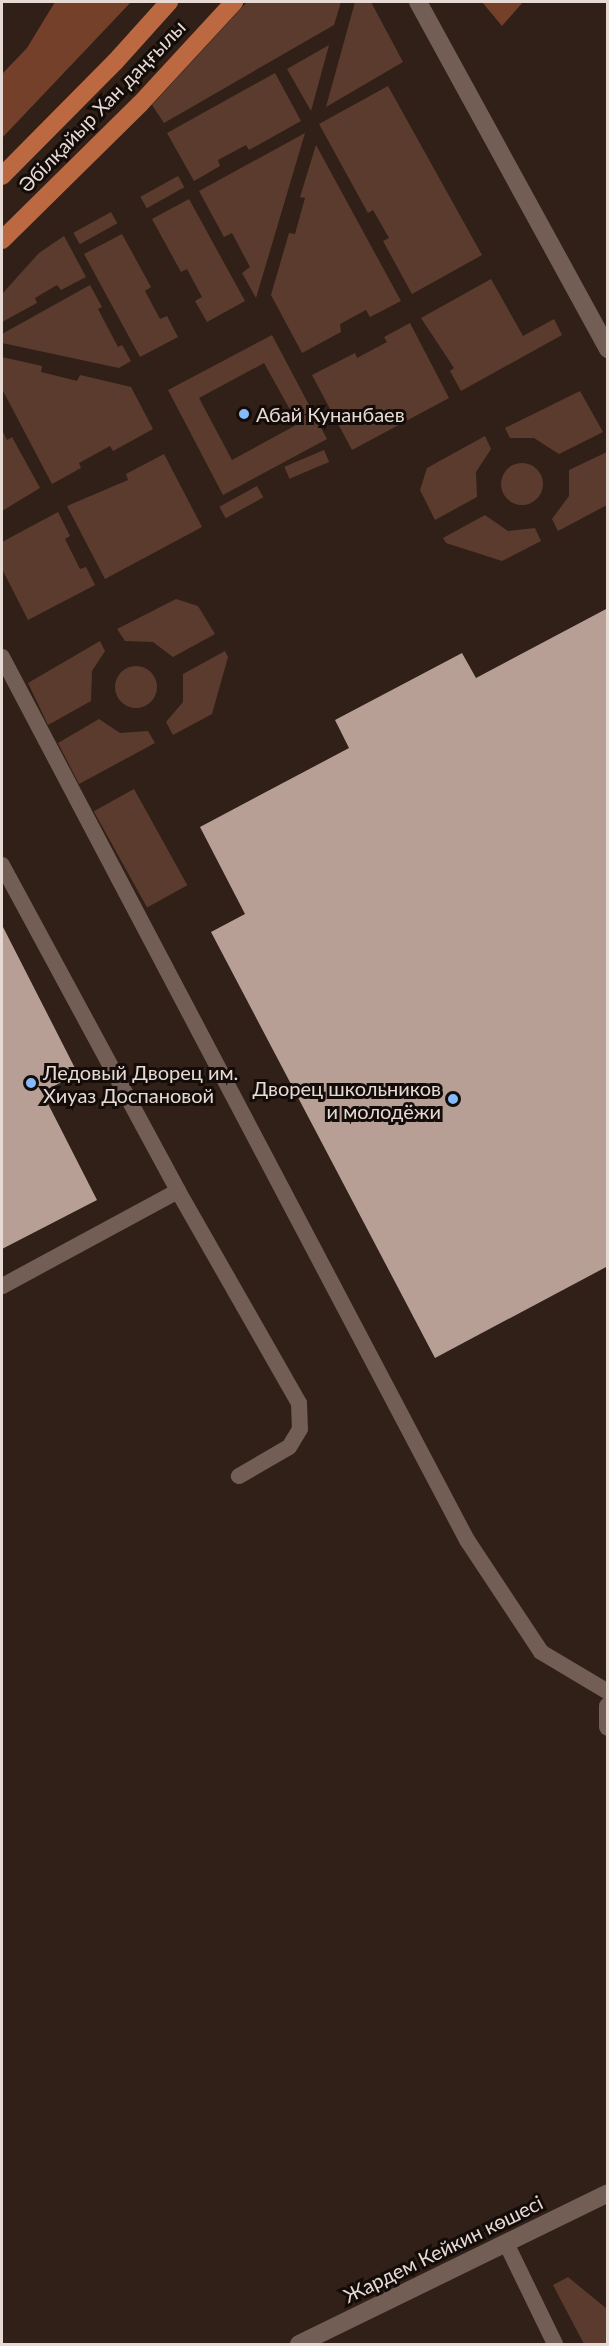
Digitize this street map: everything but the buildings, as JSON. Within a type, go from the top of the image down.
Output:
[{"type":"main road","name":"Әбілқайыр Хан даңғылы","points":[[2,176],[116,62],[169,2]]},
{"type":"main road","name":"Әбілқайыр Хан даңғылы","points":[[2,240],[140,104],[234,2]]},
{"type":"street","points":[[418,2],[608,349]]},
{"type":"street","points":[[608,1706],[608,1727]]},
{"type":"street","name":"Жардем Кейкин көшесі","points":[[299,2344],[608,2193]]},
{"type":"lane","points":[[2,657],[467,1540],[541,1652],[608,1692]]},
{"type":"lane","points":[[2,865],[178,1191],[299,1403],[300,1429],[289,1447],[238,1476]]},
{"type":"lane","points":[[2,1286],[178,1191]]},
{"type":"lane","points":[[507,2243],[555,2344]]},
{"type":"shaded area","points":[[55,2],[131,2],[2,138],[2,74],[27,48]]},
{"type":"shaded area","points":[[247,2],[341,2],[334,25],[164,123],[152,105]]},
{"type":"shaded area","points":[[355,2],[371,2],[403,62],[326,107]]},
{"type":"shaded area","points":[[482,2],[523,2],[502,26]]},
{"type":"shaded area","points":[[329,45],[311,111],[287,69]]},
{"type":"shaded area","points":[[275,73],[301,121],[249,150],[246,145],[218,160],[220,166],[194,181],[167,133]]},
{"type":"shaded area","points":[[388,86],[482,255],[412,294],[383,241],[389,238],[373,210],[368,213],[319,124]]},
{"type":"shaded area","points":[[305,133],[256,298],[242,273],[250,267],[232,233],[224,237],[199,191]]},
{"type":"shaded area","points":[[316,145],[401,301],[370,317],[366,310],[340,324],[341,332],[302,353],[271,295],[289,233],[295,234],[305,198],[300,197]]},
{"type":"shaded area","points":[[178,176],[184,187],[147,208],[140,197]]},
{"type":"shaded area","points":[[189,199],[245,301],[207,322],[195,301],[202,297],[187,269],[181,272],[152,219]]},
{"type":"shaded area","points":[[111,212],[117,223],[80,244],[73,233]]},
{"type":"shaded area","points":[[122,234],[151,287],[145,291],[160,319],[167,316],[178,337],[140,357],[84,254]]},
{"type":"shaded area","points":[[64,236],[86,277],[61,290],[57,285],[35,298],[37,303],[2,322],[2,294],[39,253]]},
{"type":"shaded area","points":[[491,279],[523,336],[554,319],[562,335],[461,391],[450,371],[454,368],[421,318]]},
{"type":"shaded area","points":[[90,285],[102,307],[98,309],[118,347],[122,345],[131,361],[119,368],[2,343],[2,334]]},
{"type":"shaded area","points":[[410,323],[449,398],[352,450],[312,375],[355,353],[357,358],[387,342],[384,337]]},
{"type":"shaded area","points":[[272,335],[327,439],[223,495],[168,390]],"holes":[[[264,363],[298,424],[232,460],[199,398]]]},
{"type":"shaded area","points":[[2,357],[42,366],[41,372],[77,381],[80,375],[131,387],[153,429],[113,451],[110,446],[79,463],[81,468],[52,484],[2,389]]},
{"type":"shaded area","points":[[580,391],[603,432],[559,454],[534,438],[510,438],[505,428]]},
{"type":"shaded area","points":[[2,430],[7,440],[12,437],[40,488],[2,511]]},
{"type":"shaded area","points":[[485,436],[491,449],[476,472],[477,497],[435,520],[420,490],[427,468]]},
{"type":"shaded area","points":[[324,450],[329,462],[289,479],[284,467]]},
{"type":"shaded area","points":[[607,452],[607,505],[558,531],[552,519],[569,496],[569,470]]},
{"type":"shaded area","points":[[164,454],[202,527],[105,579],[67,506],[128,480],[126,474]]},
{"type":"shaded area","points":[[522,463],[537,469],[543,484],[537,499],[522,505],[507,499],[501,484],[507,469]]},
{"type":"shaded area","points":[[257,486],[263,497],[226,518],[219,507]]},
{"type":"shaded area","points":[[58,512],[70,536],[65,539],[80,569],[86,567],[95,585],[28,620],[2,569],[2,542]]},
{"type":"shaded area","points":[[485,515],[508,531],[535,528],[541,541],[502,561],[446,543],[443,538]]},
{"type":"shaded area","points":[[176,599],[198,606],[215,634],[173,657],[153,642],[125,641],[117,629]]},
{"type":"shaded area","points":[[100,641],[105,651],[92,671],[91,701],[48,725],[28,683]]},
{"type":"shaded area","points":[[225,651],[228,657],[212,714],[173,735],[166,722],[183,702],[183,674]]},
{"type":"shaded area","points":[[136,666],[151,672],[157,687],[151,702],[136,708],[121,702],[115,687],[121,672]]},
{"type":"shaded area","points":[[99,719],[120,733],[148,731],[155,743],[79,784],[58,743]]},
{"type":"shaded area","points":[[134,789],[187,885],[147,908],[94,811]]},
{"type":"shaded area","points":[[568,2277],[607,2309],[607,2344],[584,2344],[553,2285]]},
{"type":"place","name":"Абай Кунанбаев","points":[[244,414]]},
{"type":"place","name":"Ледовый Дворец им. Хиуаз Доспановой","points":[[31,1083]]},
{"type":"place","name":"Дворец школьников и молодёжи","points":[[453,1099]]}]
